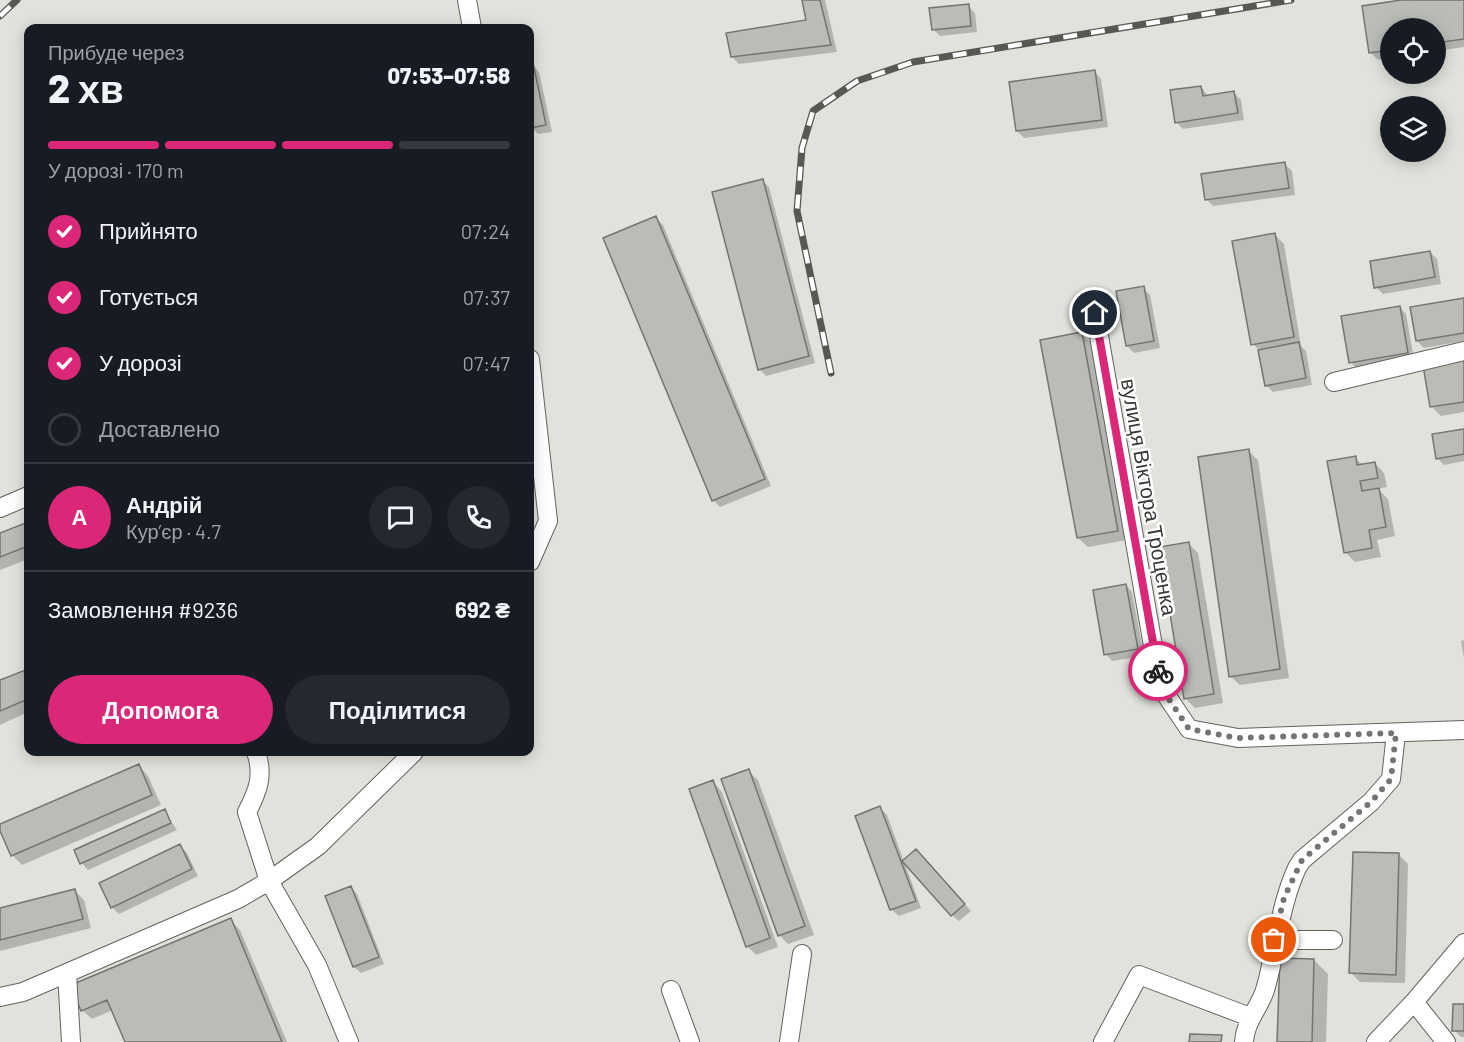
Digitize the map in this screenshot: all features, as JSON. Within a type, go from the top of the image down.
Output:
[{"type":"street","points":[[467,0],[471,24]]},
{"type":"street","name":"вулиця Віктора Троценка","points":[[1095,313],[1160,686],[1189,729],[1238,738],[1464,730]]},
{"type":"street","points":[[1334,382],[1464,351]]},
{"type":"street","points":[[534,395],[548,521],[534,553]]},
{"type":"street","points":[[0,508],[24,498]]},
{"type":"street","points":[[1244,1042],[1250,1017],[1264,992],[1284,898],[1302,860],[1371,802],[1391,779],[1396,733]]},
{"type":"street","points":[[257,756],[260,764],[259,789],[247,812],[269,881],[317,965],[349,1042]]},
{"type":"street","points":[[0,997],[23,992],[238,899],[269,881],[318,846],[410,756]]},
{"type":"street","points":[[1274,940],[1333,940]]},
{"type":"street","points":[[1376,1042],[1414,1002],[1464,943]]},
{"type":"street","points":[[789,1042],[802,954]]},
{"type":"street","points":[[67,973],[71,1042]]},
{"type":"street","points":[[1103,1042],[1139,975],[1250,1017]]},
{"type":"street","points":[[671,990],[690,1042]]},
{"type":"street","points":[[1414,1002],[1446,1042]]},
{"type":"building","points":[[802,0],[820,0],[831,45],[731,57],[726,33],[806,20]]},
{"type":"building","points":[[1401,0],[1464,0],[1464,39],[1446,42],[1446,18],[1380,18],[1380,51],[1369,53],[1362,6]]},
{"type":"building","points":[[969,4],[971,26],[932,30],[929,8]]},
{"type":"building","points":[[534,68],[546,125],[534,127]]},
{"type":"building","points":[[1095,70],[1102,120],[1016,131],[1009,82]]},
{"type":"building","points":[[1201,86],[1203,96],[1234,91],[1238,113],[1175,123],[1170,90]]},
{"type":"building","points":[[1285,162],[1289,188],[1205,200],[1201,174]]},
{"type":"building","points":[[763,179],[809,356],[758,370],[712,192]]},
{"type":"building","points":[[656,216],[765,479],[712,501],[603,238]]},
{"type":"building","points":[[1275,233],[1294,337],[1251,345],[1232,241]]},
{"type":"building","points":[[1430,251],[1435,277],[1374,288],[1370,261]]},
{"type":"building","points":[[1144,286],[1154,341],[1126,346],[1116,291]]},
{"type":"building","points":[[1464,298],[1464,333],[1416,341],[1410,307]]},
{"type":"building","points":[[1400,306],[1408,353],[1349,363],[1341,316]]},
{"type":"building","points":[[1082,332],[1118,531],[1077,538],[1040,340]]},
{"type":"building","points":[[1299,342],[1306,378],[1265,386],[1258,350]]},
{"type":"building","points":[[1464,357],[1464,402],[1430,407],[1423,365]]},
{"type":"building","points":[[1464,429],[1464,454],[1436,459],[1432,434]]},
{"type":"building","points":[[1249,449],[1280,669],[1229,677],[1198,457]]},
{"type":"building","points":[[1356,456],[1357,465],[1375,462],[1378,478],[1360,481],[1362,491],[1379,488],[1386,527],[1369,530],[1372,548],[1344,553],[1327,461]]},
{"type":"building","points":[[24,524],[24,548],[0,557],[0,533]]},
{"type":"building","points":[[1189,542],[1214,694],[1184,699],[1159,547]]},
{"type":"building","points":[[1126,584],[1138,649],[1104,655],[1093,590]]},
{"type":"building","points":[[24,671],[24,701],[0,711],[0,680]]},
{"type":"building","points":[[139,764],[152,795],[11,856],[0,831],[0,824]]},
{"type":"building","points":[[749,769],[805,926],[778,936],[721,779]]},
{"type":"building","points":[[713,780],[770,938],[746,947],[689,789]]},
{"type":"building","points":[[880,806],[916,901],[890,910],[855,816]]},
{"type":"building","points":[[165,809],[171,823],[80,864],[74,850]]},
{"type":"building","points":[[180,844],[192,869],[111,908],[99,883]]},
{"type":"building","points":[[916,849],[965,904],[951,916],[902,861]]},
{"type":"building","points":[[1353,852],[1399,853],[1396,975],[1349,973]]},
{"type":"building","points":[[351,886],[379,957],[353,967],[325,896]]},
{"type":"building","points":[[75,889],[83,919],[0,940],[0,908]]},
{"type":"building","points":[[231,918],[282,1042],[125,1042],[107,1000],[81,1011],[71,985]]},
{"type":"building","points":[[1280,958],[1314,959],[1312,1042],[1277,1042]]},
{"type":"building","points":[[1453,1004],[1464,1004],[1464,1031],[1452,1031]]},
{"type":"building","points":[[1190,1034],[1222,1035],[1221,1042],[1189,1042]]},
{"type":"railway","points":[[0,16],[17,0]]},
{"type":"railway","points":[[831,373],[797,211],[802,148],[813,111],[857,81],[913,62],[1291,0]]},
{"type":"way so far","points":[[1158,671],[1160,686],[1189,729],[1238,738],[1396,733],[1391,779],[1371,802],[1302,860],[1284,898],[1274,940]]},
{"type":"route","points":[[1095,313],[1158,671]]}]
